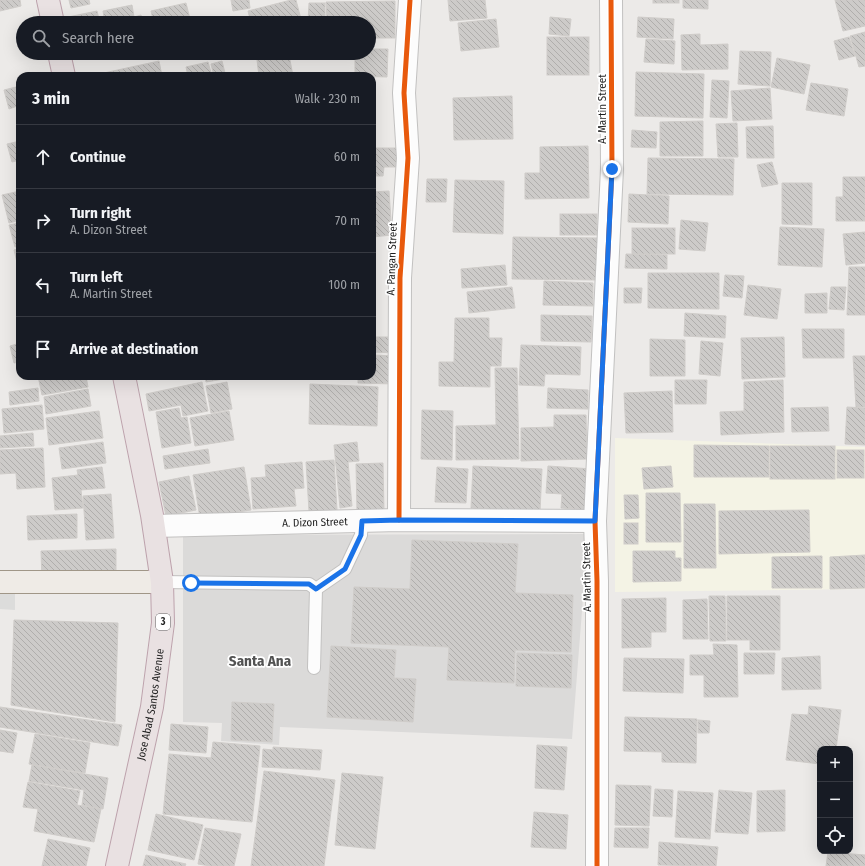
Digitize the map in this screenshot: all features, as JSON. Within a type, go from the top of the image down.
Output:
[{"type":"highway","points":[[48,0],[51,16]]},
{"type":"highway","points":[[61,60],[63,72]]},
{"type":"highway","name":"Jose Abad Santos Avenue","points":[[116,866],[152,707],[163,623],[162,582],[154,526],[125,380]]},
{"type":"main road","points":[[8,582],[162,582]]},
{"type":"street","name":"A. Pangan Street","points":[[399,520],[400,278],[408,158],[404,93],[410,0]]},
{"type":"street","name":"A. Martin Street","points":[[597,866],[597,581],[595,521],[612,169],[611,0]]},
{"type":"street","name":"A. Dizon Street","points":[[154,526],[399,520],[595,521]]},
{"type":"lane","points":[[316,589],[345,569],[361,535],[362,521]]},
{"type":"lane","points":[[162,582],[309,584],[316,589]]},
{"type":"lane","points":[[314,668],[316,589]]},
{"type":"shaded area","points":[[615,438],[865,447],[865,589],[615,592]]},
{"type":"shaded area","points":[[588,534],[572,739],[280,727],[279,745],[221,741],[222,723],[183,722],[183,535]]},
{"type":"pier","points":[[0,571],[15,582],[15,610],[0,609]]},
{"type":"building","points":[[0,0],[20,0],[21,6],[0,11]]},
{"type":"building","points":[[69,0],[89,0],[90,4],[71,8]]},
{"type":"building","points":[[231,0],[249,0],[250,8],[233,11]]},
{"type":"building","points":[[296,0],[300,16],[249,16],[248,11]]},
{"type":"building","points":[[448,0],[485,0],[487,18],[450,21]]},
{"type":"building","points":[[653,0],[679,0],[679,3],[653,3]]},
{"type":"building","points":[[683,0],[708,0],[708,9],[683,8]]},
{"type":"building","points":[[835,0],[865,0],[865,26],[843,31]]},
{"type":"building","points":[[395,1],[395,38],[376,38],[376,16],[327,16],[326,2]]},
{"type":"building","points":[[186,3],[189,16],[152,16],[151,11]]},
{"type":"building","points":[[309,3],[325,3],[325,16],[308,16]]},
{"type":"building","points":[[132,5],[134,16],[104,16],[103,11]]},
{"type":"building","points":[[97,11],[98,16],[73,16]]},
{"type":"building","points":[[550,17],[571,19],[569,36],[549,34]]},
{"type":"building","points":[[638,17],[674,19],[673,39],[637,37]]},
{"type":"building","points":[[496,19],[499,47],[461,51],[458,23]]},
{"type":"building","points":[[865,32],[865,66],[859,67],[850,36]]},
{"type":"building","points":[[700,34],[700,45],[728,44],[728,69],[682,70],[681,35]]},
{"type":"building","points":[[547,37],[589,37],[589,75],[547,75]]},
{"type":"building","points":[[849,37],[855,56],[839,60],[834,41]]},
{"type":"building","points":[[646,39],[675,41],[674,64],[644,62]]},
{"type":"building","points":[[376,49],[388,49],[387,77],[376,77],[376,72],[355,72],[355,60],[376,60]]},
{"type":"building","points":[[740,51],[771,52],[770,86],[738,84]]},
{"type":"building","points":[[777,58],[810,65],[804,94],[771,87]]},
{"type":"building","points":[[257,60],[290,60],[292,72],[258,72]]},
{"type":"building","points":[[159,61],[161,72],[108,72]]},
{"type":"building","points":[[222,61],[225,72],[213,72],[211,64]]},
{"type":"building","points":[[208,62],[211,72],[187,72],[186,67]]},
{"type":"building","points":[[636,72],[704,74],[703,118],[635,116]]},
{"type":"building","points":[[712,80],[729,81],[727,118],[710,117]]},
{"type":"building","points":[[811,83],[848,89],[844,116],[806,110]]},
{"type":"building","points":[[16,87],[16,106],[9,109],[4,90]]},
{"type":"building","points":[[770,88],[772,119],[733,121],[731,91]]},
{"type":"building","points":[[512,96],[513,139],[454,140],[453,98]]},
{"type":"building","points":[[703,121],[703,156],[660,156],[660,122]]},
{"type":"building","points":[[737,123],[738,157],[718,157],[716,124]]},
{"type":"building","points":[[773,126],[774,158],[747,158],[746,127]]},
{"type":"building","points":[[632,130],[657,132],[656,148],[631,147]]},
{"type":"building","points":[[16,142],[16,161],[12,162],[7,144]]},
{"type":"building","points":[[588,146],[589,198],[525,199],[525,173],[540,173],[540,147]]},
{"type":"building","points":[[376,148],[403,148],[403,167],[384,167],[383,176],[376,176]]},
{"type":"building","points":[[648,158],[734,159],[733,195],[647,194]]},
{"type":"building","points":[[772,162],[778,184],[762,187],[757,165]]},
{"type":"building","points":[[843,177],[865,177],[865,221],[836,221],[836,197],[843,197]]},
{"type":"building","points":[[427,179],[447,179],[446,202],[426,202]]},
{"type":"building","points":[[455,180],[504,181],[503,234],[453,232]]},
{"type":"building","points":[[782,183],[812,183],[812,225],[782,224]]},
{"type":"building","points":[[389,191],[392,235],[376,237],[376,192]]},
{"type":"building","points":[[16,192],[16,221],[9,223],[2,195]]},
{"type":"building","points":[[629,194],[669,196],[668,224],[628,222]]},
{"type":"building","points":[[560,214],[597,214],[597,235],[560,235]]},
{"type":"building","points":[[681,220],[708,223],[705,251],[679,249]]},
{"type":"building","points":[[16,224],[15,247],[9,225]]},
{"type":"building","points":[[780,227],[824,229],[822,267],[778,265]]},
{"type":"building","points":[[632,228],[675,228],[675,254],[632,254]]},
{"type":"building","points":[[865,232],[865,263],[846,265],[843,234]]},
{"type":"building","points":[[513,237],[598,238],[597,280],[512,279]]},
{"type":"building","points":[[626,254],[667,255],[667,269],[625,268]]},
{"type":"building","points":[[505,265],[507,285],[462,288],[461,269]]},
{"type":"building","points":[[849,267],[865,267],[865,315],[847,315]]},
{"type":"building","points":[[648,273],[719,273],[719,309],[648,308]]},
{"type":"building","points":[[725,275],[744,276],[742,298],[723,296]]},
{"type":"building","points":[[544,281],[593,283],[593,306],[543,305]]},
{"type":"building","points":[[748,285],[781,289],[777,319],[744,315]]},
{"type":"building","points":[[512,287],[515,308],[469,313],[467,292]]},
{"type":"building","points":[[831,287],[846,287],[844,310],[829,309]]},
{"type":"building","points":[[624,288],[642,288],[641,303],[624,303]]},
{"type":"building","points":[[827,293],[827,313],[805,313],[805,294]]},
{"type":"building","points":[[685,313],[726,316],[725,338],[684,336]]},
{"type":"building","points":[[541,315],[592,316],[591,342],[541,341]]},
{"type":"building","points":[[455,318],[489,318],[489,338],[502,338],[501,366],[490,366],[490,387],[439,386],[439,362],[454,362]]},
{"type":"building","points":[[802,329],[844,329],[844,358],[803,358]]},
{"type":"building","points":[[376,337],[396,337],[396,353],[376,352]]},
{"type":"building","points":[[784,337],[785,377],[742,379],[741,338]]},
{"type":"building","points":[[650,339],[685,340],[685,376],[650,376]]},
{"type":"building","points":[[701,341],[723,343],[720,376],[699,374]]},
{"type":"building","points":[[16,344],[16,363],[14,363],[10,346]]},
{"type":"building","points":[[521,345],[581,347],[580,375],[545,374],[544,386],[519,385]]},
{"type":"building","points":[[376,355],[395,356],[394,384],[358,383],[358,380],[376,380]]},
{"type":"building","points":[[853,356],[865,356],[865,407],[856,407]]},
{"type":"building","points":[[495,368],[517,368],[519,459],[456,460],[456,426],[496,425]]},
{"type":"building","points":[[39,380],[87,380],[88,387],[42,395]]},
{"type":"building","points":[[206,380],[218,380],[206,382]]},
{"type":"building","points":[[675,380],[707,380],[706,404],[675,404]]},
{"type":"building","points":[[783,380],[784,432],[721,435],[720,412],[744,411],[744,382]]},
{"type":"building","points":[[202,382],[208,411],[183,416],[181,405],[149,411],[146,394]]},
{"type":"building","points":[[227,382],[232,409],[211,413],[206,386]]},
{"type":"building","points":[[310,384],[378,387],[377,426],[309,424]]},
{"type":"building","points":[[38,388],[39,401],[10,405],[9,392]]},
{"type":"building","points":[[548,388],[588,390],[588,409],[547,408]]},
{"type":"building","points":[[88,389],[91,406],[46,414],[44,397]]},
{"type":"building","points":[[672,391],[673,432],[626,433],[624,393]]},
{"type":"building","points":[[42,405],[44,429],[4,433],[2,409]]},
{"type":"building","points":[[828,407],[829,431],[792,432],[791,408]]},
{"type":"building","points":[[847,407],[865,408],[865,445],[845,444]]},
{"type":"building","points":[[179,408],[181,418],[187,417],[191,443],[162,448],[156,412]]},
{"type":"building","points":[[422,410],[453,411],[452,460],[421,459]]},
{"type":"building","points":[[99,411],[103,438],[49,445],[46,418]]},
{"type":"building","points":[[229,411],[234,440],[195,446],[190,418]]},
{"type":"building","points":[[554,415],[586,415],[587,459],[521,461],[521,428],[554,427]]},
{"type":"building","points":[[33,433],[34,446],[0,448],[0,436]]},
{"type":"building","points":[[103,442],[106,463],[62,469],[59,448]]},
{"type":"building","points":[[357,442],[359,461],[348,462],[352,506],[340,508],[334,445]]},
{"type":"building","points":[[694,445],[769,446],[769,477],[694,477]]},
{"type":"building","points":[[770,446],[835,446],[835,479],[770,479]]},
{"type":"building","points":[[43,448],[45,487],[17,489],[16,473],[0,474],[0,450]]},
{"type":"building","points":[[208,449],[210,463],[165,469],[163,456]]},
{"type":"building","points":[[837,450],[864,450],[864,478],[837,478]]},
{"type":"building","points":[[334,460],[337,510],[309,511],[306,462]]},
{"type":"building","points":[[302,462],[304,488],[294,489],[296,506],[253,509],[251,478],[266,477],[265,465]]},
{"type":"building","points":[[383,463],[384,511],[357,512],[356,464]]},
{"type":"building","points":[[473,466],[542,469],[540,512],[471,508]]},
{"type":"building","points":[[548,466],[592,469],[589,510],[561,508],[562,494],[546,493]]},
{"type":"building","points":[[671,466],[673,487],[644,489],[642,468]]},
{"type":"building","points":[[102,467],[105,488],[81,490],[83,508],[55,510],[52,478],[78,475],[77,470]]},
{"type":"building","points":[[244,467],[251,510],[200,518],[193,475]]},
{"type":"building","points":[[437,467],[468,469],[466,503],[435,502]]},
{"type":"building","points":[[189,476],[196,510],[166,516],[159,482]]},
{"type":"building","points":[[646,493],[680,493],[681,542],[646,542]]},
{"type":"building","points":[[111,494],[114,538],[86,540],[83,496]]},
{"type":"building","points":[[624,495],[638,495],[639,518],[625,519]]},
{"type":"building","points":[[684,504],[715,504],[716,568],[684,568]]},
{"type":"building","points":[[809,510],[810,552],[719,554],[719,511]]},
{"type":"building","points":[[77,514],[77,538],[28,540],[27,516]]},
{"type":"building","points":[[624,523],[638,523],[638,544],[624,544]]},
{"type":"building","points":[[412,540],[518,544],[515,593],[573,595],[571,652],[515,650],[514,683],[447,680],[449,647],[351,643],[354,587],[410,589]]},
{"type":"building","points":[[116,549],[116,580],[42,582],[41,551]]},
{"type":"building","points":[[633,551],[675,551],[675,558],[681,558],[681,581],[633,582]]},
{"type":"building","points":[[865,555],[865,588],[830,589],[830,557]]},
{"type":"building","points":[[822,556],[822,588],[772,588],[772,557]]},
{"type":"building","points":[[709,596],[725,596],[726,641],[710,641]]},
{"type":"building","points":[[727,596],[780,596],[780,650],[750,650],[750,640],[727,640]]},
{"type":"building","points":[[666,598],[666,632],[651,632],[651,647],[622,648],[622,599]]},
{"type":"building","points":[[707,599],[708,639],[683,639],[683,600]]},
{"type":"building","points":[[14,620],[118,623],[115,722],[11,705]]},
{"type":"building","points":[[713,644],[737,645],[738,697],[704,697],[704,675],[690,675],[690,655],[714,655]]},
{"type":"building","points":[[331,646],[396,650],[394,678],[416,679],[413,722],[327,717]]},
{"type":"building","points":[[517,653],[572,655],[571,688],[516,686]]},
{"type":"building","points":[[744,653],[775,653],[774,674],[744,674]]},
{"type":"building","points":[[820,656],[821,689],[782,690],[782,658]]},
{"type":"building","points":[[624,658],[684,659],[683,693],[623,691]]},
{"type":"building","points":[[232,702],[274,704],[272,742],[231,740]]},
{"type":"building","points":[[809,706],[841,710],[836,746],[817,746],[817,764],[786,760],[792,714],[808,715]]},
{"type":"building","points":[[0,707],[122,725],[118,746],[0,727]]},
{"type":"building","points":[[625,717],[697,719],[696,763],[662,762],[662,752],[624,751]]},
{"type":"building","points":[[698,720],[710,721],[709,733],[698,733]]},
{"type":"building","points":[[171,724],[208,727],[206,753],[169,750]]},
{"type":"building","points":[[0,730],[17,733],[13,753],[0,751]]},
{"type":"building","points":[[35,734],[90,743],[85,773],[29,764]]},
{"type":"building","points":[[213,742],[260,746],[252,822],[163,814],[169,754],[211,758]]},
{"type":"building","points":[[537,745],[567,747],[564,790],[535,788]]},
{"type":"building","points":[[273,747],[322,750],[320,770],[262,767],[263,749],[273,750]]},
{"type":"building","points":[[32,765],[108,778],[103,809],[82,805],[84,790],[29,781]]},
{"type":"building","points":[[264,771],[335,780],[324,866],[251,866]]},
{"type":"building","points":[[342,773],[383,777],[375,849],[335,845]]},
{"type":"building","points":[[28,782],[80,791],[77,805],[101,809],[94,842],[34,831],[38,809],[23,807]]},
{"type":"building","points":[[616,785],[651,786],[649,826],[615,825]]},
{"type":"building","points":[[655,789],[673,790],[672,817],[653,816]]},
{"type":"building","points":[[719,790],[752,793],[748,834],[715,832]]},
{"type":"building","points":[[785,790],[785,831],[757,832],[757,791]]},
{"type":"building","points":[[678,791],[713,793],[710,839],[675,837]]},
{"type":"building","points":[[534,812],[568,815],[566,849],[531,847]]},
{"type":"building","points":[[156,814],[203,825],[194,860],[148,850]]},
{"type":"building","points":[[205,828],[241,834],[234,866],[210,866],[198,864]]},
{"type":"building","points":[[615,828],[649,828],[648,848],[614,847]]},
{"type":"building","points":[[48,839],[90,848],[86,866],[42,866]]},
{"type":"building","points":[[659,842],[718,847],[716,866],[658,865]]},
{"type":"building","points":[[828,854],[865,855],[865,866],[826,866]]},
{"type":"building","points":[[146,855],[186,864],[185,866],[143,866]]},
{"type":"cycle path","points":[[399,520],[400,278],[408,158],[404,93],[410,0]]},
{"type":"cycle path","points":[[597,866],[597,581],[595,521],[612,169],[611,0]]},
{"type":"district","name":"Santa Ana","points":[[260,661]]},
{"type":"route","points":[[191,583],[309,584],[316,589],[345,569],[361,535],[362,521],[595,521],[612,169]]}]
